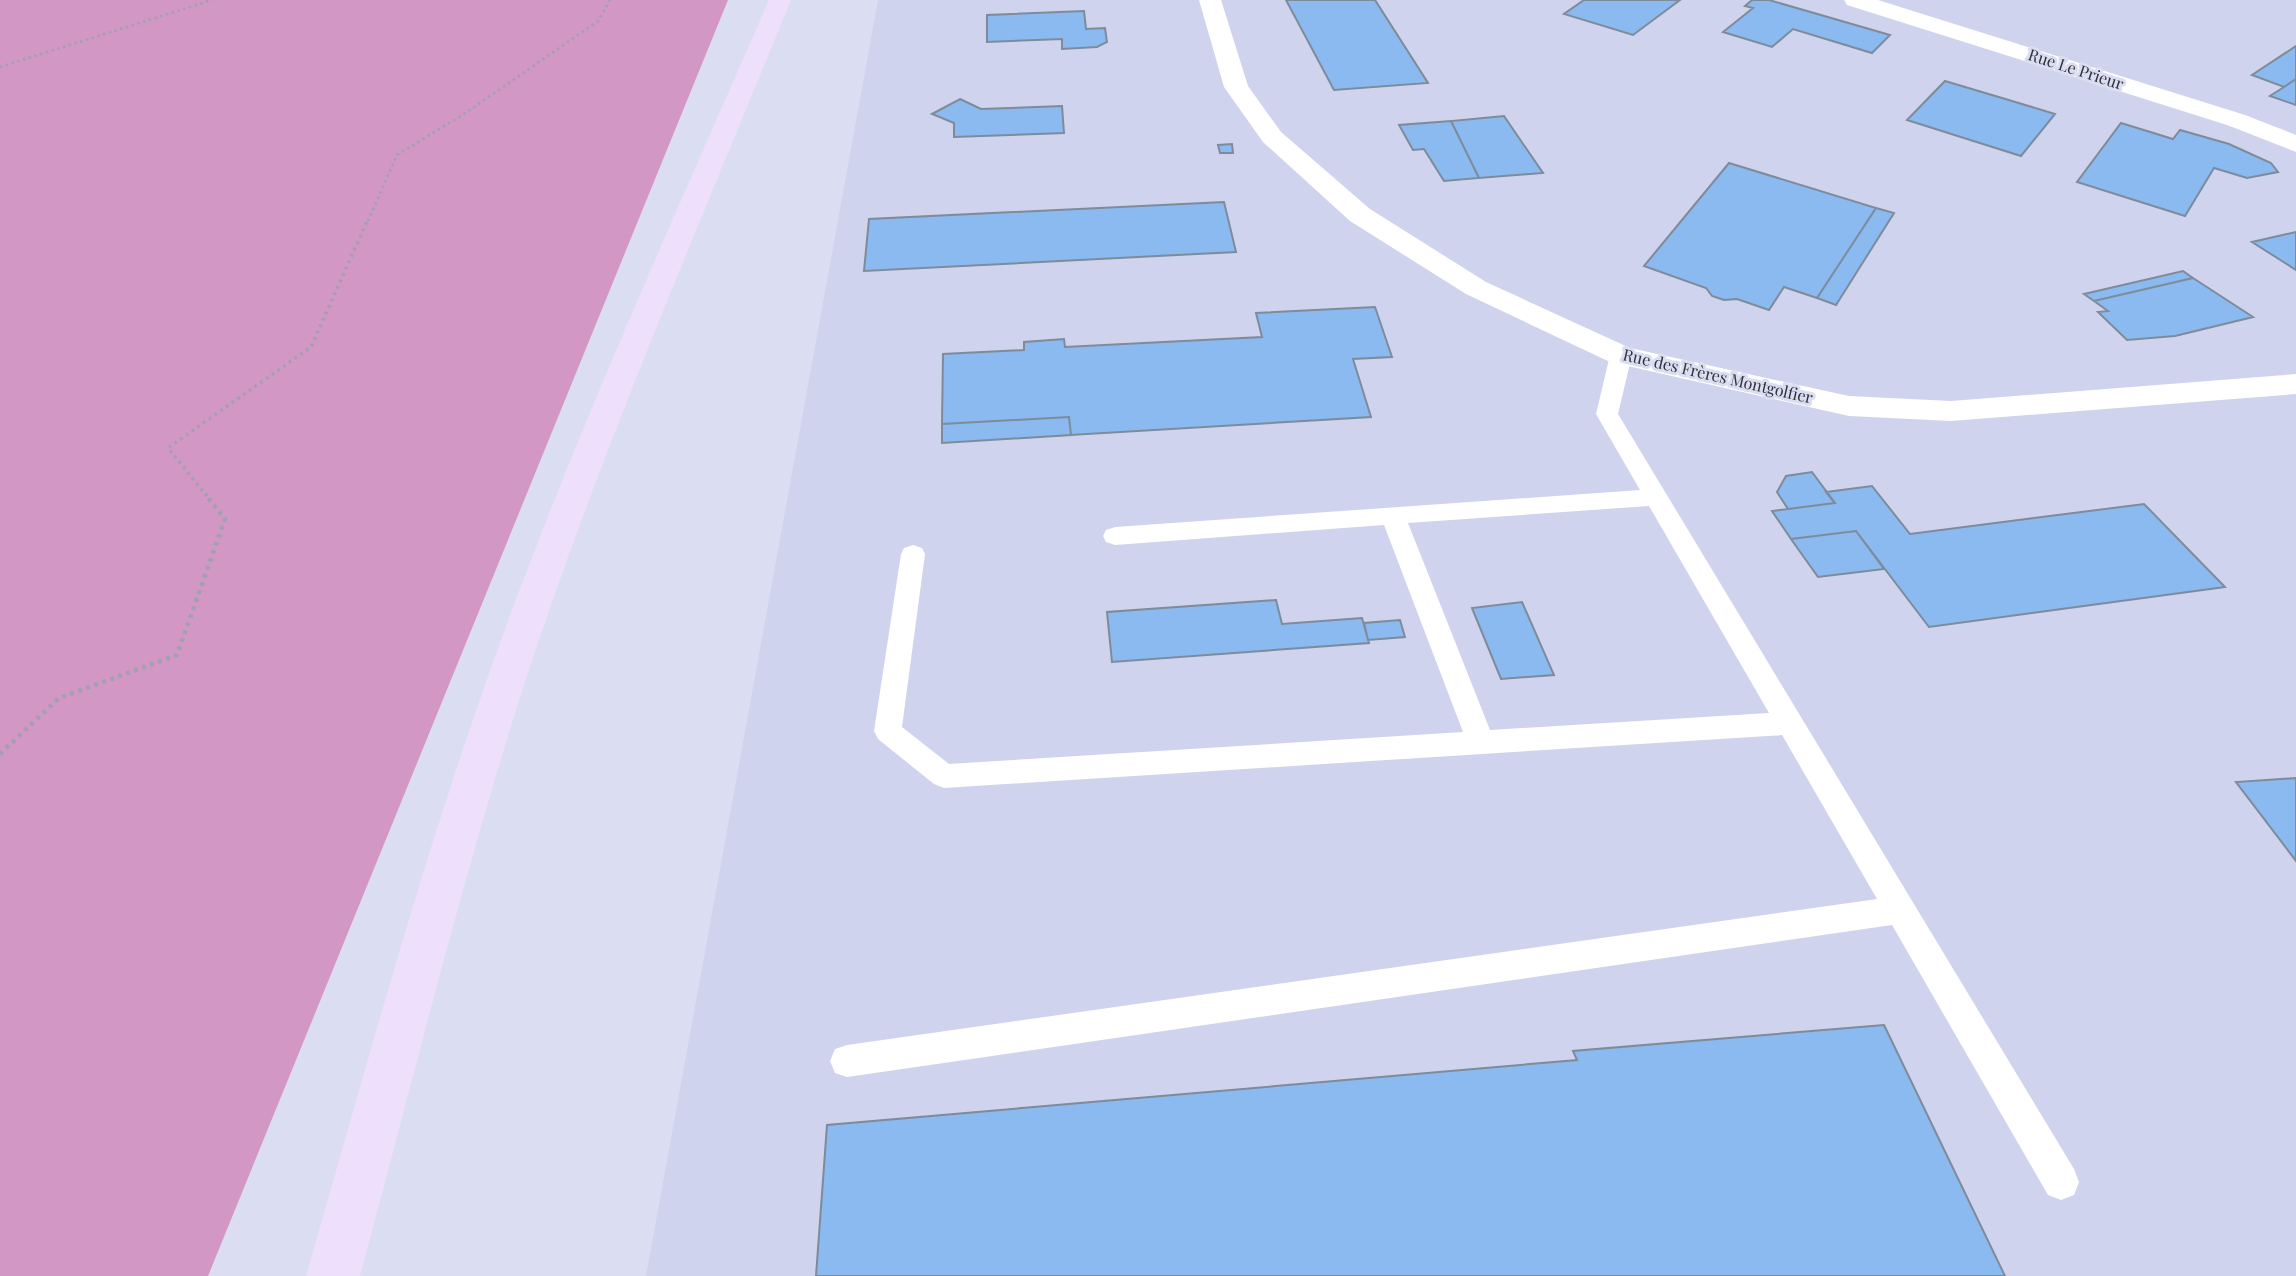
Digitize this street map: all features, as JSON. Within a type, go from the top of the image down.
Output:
[{"type":"main road","points":[[333,1276],[432,920],[504,687],[601,425],[780,0]]},
{"type":"street","name":"Rue des Frères Montgolfier","points":[[1210,0],[1236,87],[1272,137],[1360,215],[1476,288],[1621,355],[1849,406],[1938,410],[2296,384]]},
{"type":"street","name":"Rue Le Prieur","points":[[1855,0],[2236,120],[2296,144]]},
{"type":"lane","points":[[1621,355],[1607,414],[2061,1182]]},
{"type":"lane","points":[[1115,536],[1657,497]]},
{"type":"lane","points":[[1393,516],[1481,742]]},
{"type":"lane","points":[[914,554],[888,731],[944,776],[1791,723]]},
{"type":"lane","points":[[846,1061],[1900,910]]},
{"type":"path","points":[[0,67],[212,0]]},
{"type":"path","points":[[0,754],[59,698],[177,655],[226,519],[168,448],[311,347],[397,155],[467,113],[598,21],[610,0]]},
{"type":"shaded area","points":[[0,0],[728,0],[208,1276],[0,1276]]},
{"type":"shaded area","points":[[878,0],[2296,0],[2296,1276],[646,1276]]},
{"type":"building","points":[[1286,0],[1375,0],[1428,83],[1334,90]]},
{"type":"building","points":[[1584,0],[1680,0],[1633,35],[1564,14]]},
{"type":"building","points":[[1752,0],[1769,0],[1890,35],[1872,53],[1793,29],[1772,47],[1723,32],[1753,8],[1745,6]]},
{"type":"building","points":[[1084,11],[1086,29],[1105,28],[1107,42],[1097,47],[1062,49],[1062,39],[987,42],[987,15]]},
{"type":"building","points":[[2296,46],[2296,79],[2284,87],[2252,75]]},
{"type":"building","points":[[2296,79],[2296,105],[2270,96],[2284,87]]},
{"type":"building","points":[[1945,81],[2055,114],[2021,156],[1907,120]]},
{"type":"building","points":[[960,99],[981,109],[1062,106],[1064,133],[954,137],[954,123],[932,114]]},
{"type":"building","points":[[1504,116],[1543,173],[1479,178],[1451,121]]},
{"type":"building","points":[[1451,121],[1479,178],[1444,181],[1424,149],[1413,150],[1399,125]]},
{"type":"building","points":[[2121,123],[2173,139],[2180,130],[2229,144],[2271,163],[2278,172],[2247,178],[2214,168],[2185,216],[2077,182]]},
{"type":"building","points":[[1232,144],[1233,153],[1220,153],[1218,145]]},
{"type":"building","points":[[1729,163],[1876,208],[1817,298],[1784,287],[1769,310],[1737,299],[1724,300],[1712,296],[1706,288],[1644,266]]},
{"type":"building","points":[[1224,202],[1236,252],[864,271],[869,219]]},
{"type":"building","points":[[1876,208],[1894,213],[1836,305],[1817,298]]},
{"type":"building","points":[[2296,232],[2296,270],[2252,242]]},
{"type":"building","points":[[2183,271],[2193,278],[2094,301],[2084,294]]},
{"type":"building","points":[[2193,278],[2253,317],[2175,336],[2127,340],[2098,312],[2108,311],[2094,301]]},
{"type":"building","points":[[1375,307],[1392,357],[1353,359],[1371,417],[1071,435],[1069,417],[942,424],[943,354],[1024,350],[1024,342],[1064,339],[1065,347],[1262,337],[1256,313]]},
{"type":"building","points":[[1069,417],[1071,435],[942,443],[942,424]]},
{"type":"building","points":[[1812,472],[1835,503],[1788,509],[1777,492],[1786,476]]},
{"type":"building","points":[[1872,486],[1910,534],[2144,504],[2225,587],[1929,627],[1856,531],[1791,539],[1772,511],[1835,503],[1826,492]]},
{"type":"building","points":[[1856,531],[1884,569],[1818,577],[1791,539]]},
{"type":"building","points":[[1276,600],[1282,624],[1362,618],[1369,643],[1112,662],[1107,612]]},
{"type":"building","points":[[1522,602],[1554,675],[1501,679],[1472,608]]},
{"type":"building","points":[[1400,620],[1405,637],[1368,640],[1364,623]]},
{"type":"building","points":[[2296,778],[2296,861],[2236,782]]},
{"type":"building","points":[[1884,1025],[2005,1276],[816,1276],[827,1125],[1577,1060],[1573,1051]]}]
